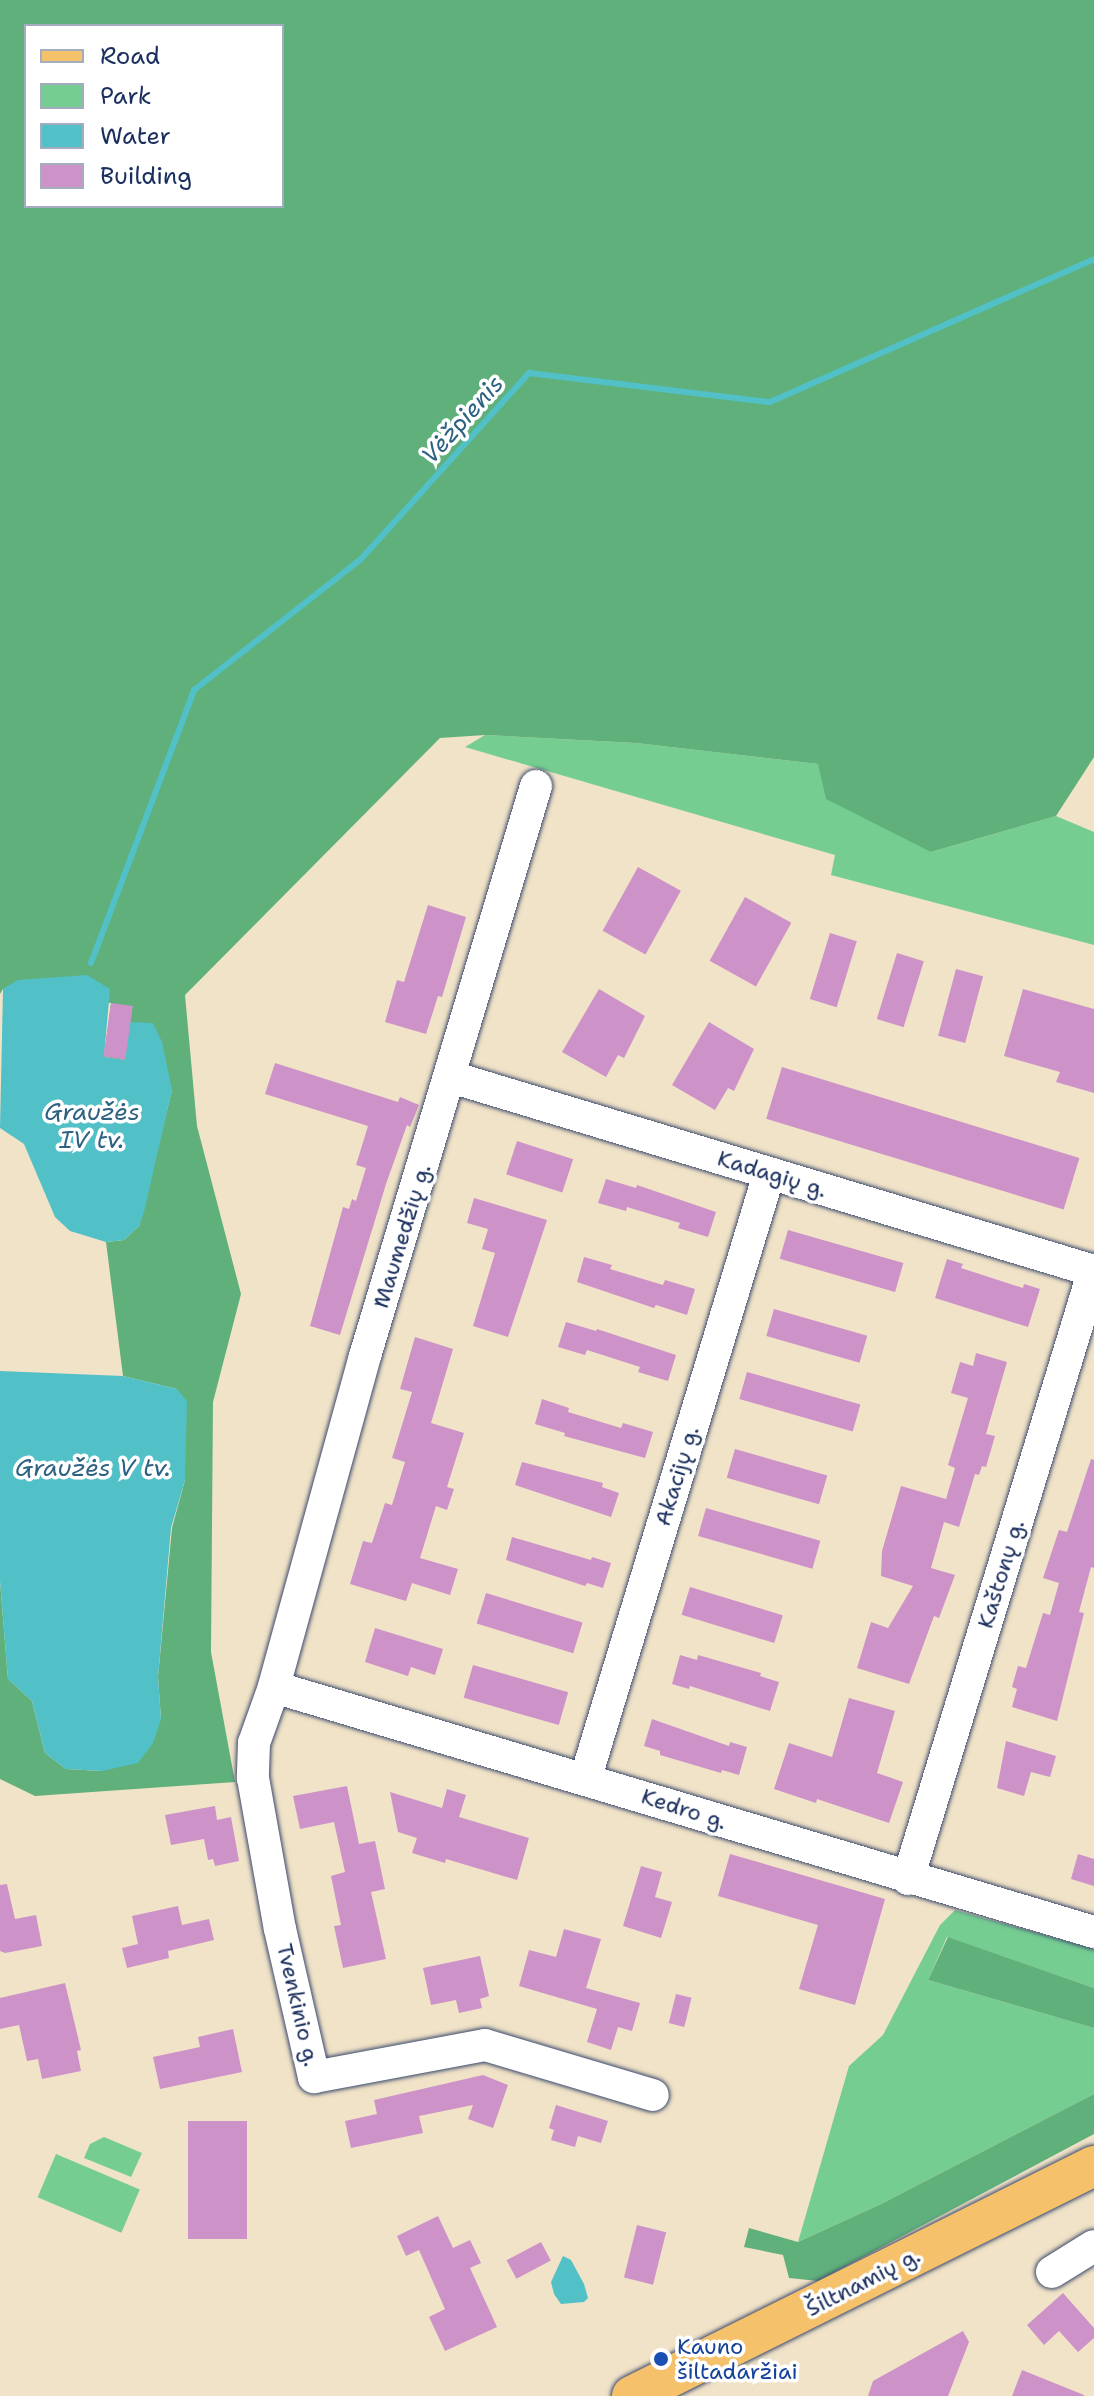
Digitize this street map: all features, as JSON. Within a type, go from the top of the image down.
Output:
[{"type":"main road","name":"Šiltnamių g.","points":[[632,2396],[1090,2176]]},
{"type":"street","name":"Maumedžių g.","points":[[274,1687],[365,1356],[536,786]]},
{"type":"street","name":"Kadagių g.","points":[[451,1077],[1094,1270]]},
{"type":"street","name":"Akacijų g.","points":[[586,1777],[769,1174]]},
{"type":"street","name":"Kaštonų g.","points":[[908,1879],[1094,1270]]},
{"type":"street","name":"Kedro g.","points":[[274,1687],[586,1777],[908,1879],[1094,1932]]},
{"type":"street","name":"Tvenkinio g.","points":[[274,1687],[254,1743],[253,1778],[280,1929],[314,2077],[485,2045],[653,2095]]},
{"type":"street","points":[[1052,2272],[1094,2246]]},
{"type":"green space","points":[[0,0],[1094,0],[1094,757],[1056,816],[931,852],[826,799],[818,764],[636,743],[485,735],[440,738],[185,995],[197,1126],[241,1294],[213,1402],[211,1652],[235,1782],[35,1796],[0,1779],[0,1581],[8,1679],[32,1701],[45,1753],[66,1769],[102,1771],[161,1719],[158,1677],[172,1528],[185,1480],[177,1389],[123,1376],[106,1242],[124,1240],[139,1226],[172,1090],[125,1060],[104,1057],[111,1003],[3,989],[0,994]]},
{"type":"green space","points":[[485,735],[636,743],[818,764],[931,852],[1056,816],[1094,832],[1094,945],[831,875],[835,855],[465,747]]},
{"type":"green space","points":[[955,1910],[1094,1949],[1094,1988],[947,1937],[928,1980],[1094,2028],[1094,2094],[881,2204],[798,2242],[849,2066],[883,2035],[940,1925]]},
{"type":"green space","points":[[948,1937],[1094,1988],[1094,2028],[928,1980]]},
{"type":"green space","points":[[1094,2094],[1094,2134],[818,2281],[789,2278],[783,2255],[744,2247],[749,2228],[798,2242],[881,2204]]},
{"type":"green space","points":[[104,2137],[142,2153],[131,2177],[84,2158],[90,2144]]},
{"type":"green space","points":[[56,2154],[140,2190],[121,2233],[38,2197]]},
{"type":"water","name":"Graužės IV tv.","points":[[87,975],[110,989],[104,1057],[125,1060],[130,1022],[153,1023],[162,1042],[172,1090],[139,1226],[124,1240],[106,1242],[70,1231],[55,1217],[24,1144],[0,1128],[3,989],[18,980]]},
{"type":"water","name":"Graužės V tv.","points":[[0,1371],[123,1376],[177,1389],[187,1401],[185,1480],[171,1528],[158,1677],[161,1719],[153,1743],[138,1763],[102,1771],[66,1769],[45,1753],[32,1701],[8,1679],[0,1581]]},
{"type":"water","points":[[563,2256],[571,2260],[584,2284],[588,2298],[584,2302],[561,2304],[554,2294],[551,2282]]},
{"type":"building","points":[[638,867],[681,891],[645,955],[603,931]]},
{"type":"building","points":[[745,897],[791,923],[756,987],[710,961]]},
{"type":"building","points":[[428,905],[466,917],[442,997],[438,996],[426,1034],[385,1022],[397,980],[404,982]]},
{"type":"building","points":[[830,933],[857,941],[837,1007],[810,999]]},
{"type":"building","points":[[897,953],[924,961],[904,1027],[877,1019]]},
{"type":"building","points":[[956,969],[983,976],[965,1043],[938,1036]]},
{"type":"building","points":[[599,989],[645,1016],[624,1058],[618,1055],[606,1077],[562,1052]]},
{"type":"building","points":[[1023,989],[1094,1009],[1094,1093],[1056,1082],[1060,1072],[1004,1056]]},
{"type":"building","points":[[111,1003],[133,1006],[125,1060],[103,1056]]},
{"type":"building","points":[[709,1022],[754,1049],[734,1091],[728,1088],[715,1110],[672,1085]]},
{"type":"building","points":[[275,1063],[398,1102],[400,1097],[419,1105],[410,1127],[407,1125],[386,1184],[340,1335],[310,1326],[343,1207],[349,1209],[352,1199],[356,1201],[366,1168],[356,1165],[368,1126],[265,1094]]},
{"type":"building","points":[[782,1067],[1079,1158],[1064,1210],[766,1119]]},
{"type":"building","points":[[517,1141],[573,1159],[562,1193],[506,1174]]},
{"type":"building","points":[[606,1179],[636,1188],[637,1185],[716,1212],[708,1237],[678,1228],[680,1223],[627,1207],[626,1211],[598,1203]]},
{"type":"building","points":[[474,1198],[547,1220],[508,1337],[473,1326],[495,1253],[482,1249],[488,1229],[467,1223]]},
{"type":"building","points":[[788,1230],[903,1263],[895,1292],[780,1259]]},
{"type":"building","points":[[584,1257],[612,1265],[610,1269],[663,1285],[665,1280],[695,1289],[687,1315],[656,1305],[654,1308],[577,1282]]},
{"type":"building","points":[[947,1259],[963,1264],[961,1268],[1023,1288],[1024,1284],[1040,1289],[1028,1327],[935,1298]]},
{"type":"building","points":[[774,1309],[867,1336],[860,1363],[766,1336]]},
{"type":"building","points":[[566,1322],[676,1355],[668,1381],[638,1372],[640,1367],[587,1350],[585,1355],[558,1347]]},
{"type":"building","points":[[415,1337],[453,1349],[431,1423],[464,1433],[447,1487],[454,1489],[447,1510],[436,1506],[420,1558],[458,1569],[450,1595],[412,1583],[406,1601],[350,1584],[363,1541],[372,1543],[385,1503],[392,1505],[405,1462],[392,1458],[412,1392],[400,1389]]},
{"type":"building","points":[[976,1353],[1007,1362],[986,1434],[995,1436],[986,1467],[982,1466],[979,1475],[975,1474],[959,1527],[944,1522],[931,1568],[955,1575],[939,1618],[934,1616],[909,1684],[857,1668],[871,1622],[888,1628],[913,1586],[881,1576],[882,1551],[901,1486],[946,1499],[955,1468],[948,1465],[968,1398],[951,1393],[960,1362],[973,1366]]},
{"type":"building","points":[[747,1372],[860,1405],[853,1431],[739,1399]]},
{"type":"building","points":[[542,1399],[569,1408],[568,1412],[621,1428],[623,1423],[653,1432],[645,1458],[564,1436],[565,1433],[535,1424]]},
{"type":"building","points":[[735,1449],[827,1475],[819,1504],[727,1478]]},
{"type":"building","points":[[1091,1459],[1094,1460],[1094,1568],[1091,1567],[1079,1612],[1084,1613],[1057,1721],[1012,1707],[1017,1689],[1012,1687],[1018,1666],[1026,1668],[1043,1613],[1050,1615],[1059,1583],[1043,1578],[1059,1530],[1067,1532]]},
{"type":"building","points":[[522,1462],[603,1483],[602,1487],[619,1493],[611,1517],[515,1485]]},
{"type":"building","points":[[706,1508],[820,1541],[812,1569],[698,1536]]},
{"type":"building","points":[[512,1537],[611,1563],[603,1588],[587,1583],[585,1586],[506,1560]]},
{"type":"building","points":[[690,1587],[783,1615],[774,1643],[682,1615]]},
{"type":"building","points":[[486,1593],[583,1623],[573,1653],[477,1624]]},
{"type":"building","points":[[375,1628],[443,1649],[435,1675],[411,1667],[408,1676],[365,1662]]},
{"type":"building","points":[[680,1655],[697,1660],[698,1655],[761,1673],[760,1676],[779,1682],[770,1711],[690,1686],[689,1689],[672,1684]]},
{"type":"building","points":[[473,1665],[568,1692],[559,1725],[464,1698]]},
{"type":"building","points":[[849,1698],[895,1711],[877,1773],[903,1782],[889,1823],[817,1799],[816,1803],[774,1789],[789,1743],[832,1757]]},
{"type":"building","points":[[652,1719],[729,1746],[730,1742],[747,1747],[739,1775],[722,1770],[721,1773],[660,1755],[660,1751],[644,1746]]},
{"type":"building","points":[[1006,1741],[1056,1756],[1050,1777],[1031,1772],[1024,1796],[997,1788]]},
{"type":"building","points":[[347,1786],[359,1844],[375,1841],[385,1889],[371,1892],[386,1959],[343,1968],[334,1926],[341,1925],[331,1876],[345,1872],[334,1822],[300,1829],[293,1796]]},
{"type":"building","points":[[447,1789],[466,1795],[459,1817],[529,1838],[517,1880],[446,1859],[445,1863],[412,1853],[417,1838],[398,1832],[390,1792],[442,1808]]},
{"type":"building","points":[[215,1806],[217,1820],[231,1817],[239,1861],[215,1866],[213,1859],[208,1860],[204,1839],[171,1845],[165,1815]]},
{"type":"building","points":[[730,1854],[885,1899],[855,2005],[799,1989],[818,1925],[718,1896]]},
{"type":"building","points":[[1078,1854],[1094,1859],[1094,1886],[1071,1879]]},
{"type":"building","points":[[641,1866],[662,1872],[655,1897],[672,1902],[661,1938],[623,1926]]},
{"type":"building","points":[[7,1884],[15,1919],[36,1915],[42,1946],[5,1953],[0,1951],[0,1885]]},
{"type":"building","points":[[178,1906],[182,1925],[209,1919],[214,1940],[168,1951],[169,1958],[127,1968],[122,1948],[138,1944],[132,1916]]},
{"type":"building","points":[[564,1929],[601,1939],[586,1988],[640,2003],[632,2031],[618,2027],[611,2050],[587,2042],[597,2009],[519,1986],[529,1950],[556,1957]]},
{"type":"building","points":[[480,1956],[489,1996],[480,1999],[482,2008],[459,2013],[456,2000],[431,2005],[423,1968]]},
{"type":"building","points":[[65,1983],[81,2050],[77,2051],[81,2071],[42,2079],[38,2059],[27,2061],[19,2025],[0,2029],[0,1998]]},
{"type":"building","points":[[676,1994],[692,1998],[684,2027],[669,2023]]},
{"type":"building","points":[[233,2029],[242,2072],[160,2089],[153,2057],[200,2047],[198,2037]]},
{"type":"building","points":[[483,2075],[508,2085],[493,2128],[468,2119],[473,2105],[419,2116],[423,2133],[351,2148],[345,2121],[377,2114],[374,2100]]},
{"type":"building","points":[[556,2105],[608,2121],[601,2143],[578,2136],[575,2147],[551,2140],[554,2130],[549,2128]]},
{"type":"building","points":[[188,2121],[247,2121],[247,2239],[188,2239]]},
{"type":"building","points":[[438,2216],[453,2248],[470,2240],[481,2263],[470,2268],[497,2327],[445,2351],[429,2317],[445,2309],[419,2250],[406,2256],[397,2236]]},
{"type":"building","points":[[637,2225],[666,2232],[653,2285],[624,2277]]},
{"type":"building","points":[[541,2242],[551,2261],[516,2279],[507,2260]]},
{"type":"building","points":[[1063,2293],[1094,2328],[1094,2338],[1078,2352],[1059,2331],[1044,2345],[1027,2325]]},
{"type":"building","points":[[963,2331],[969,2342],[948,2396],[868,2396],[873,2381]]},
{"type":"building","points":[[1022,2370],[1084,2395],[1084,2396],[1012,2396]]},
{"type":"waterway","name":"Vėžpienis","points":[[91,963],[194,690],[361,559],[529,373],[770,402],[1094,259]]},
{"type":"place","name":"Kauno šiltadaržiai","points":[[661,2359]]}]
